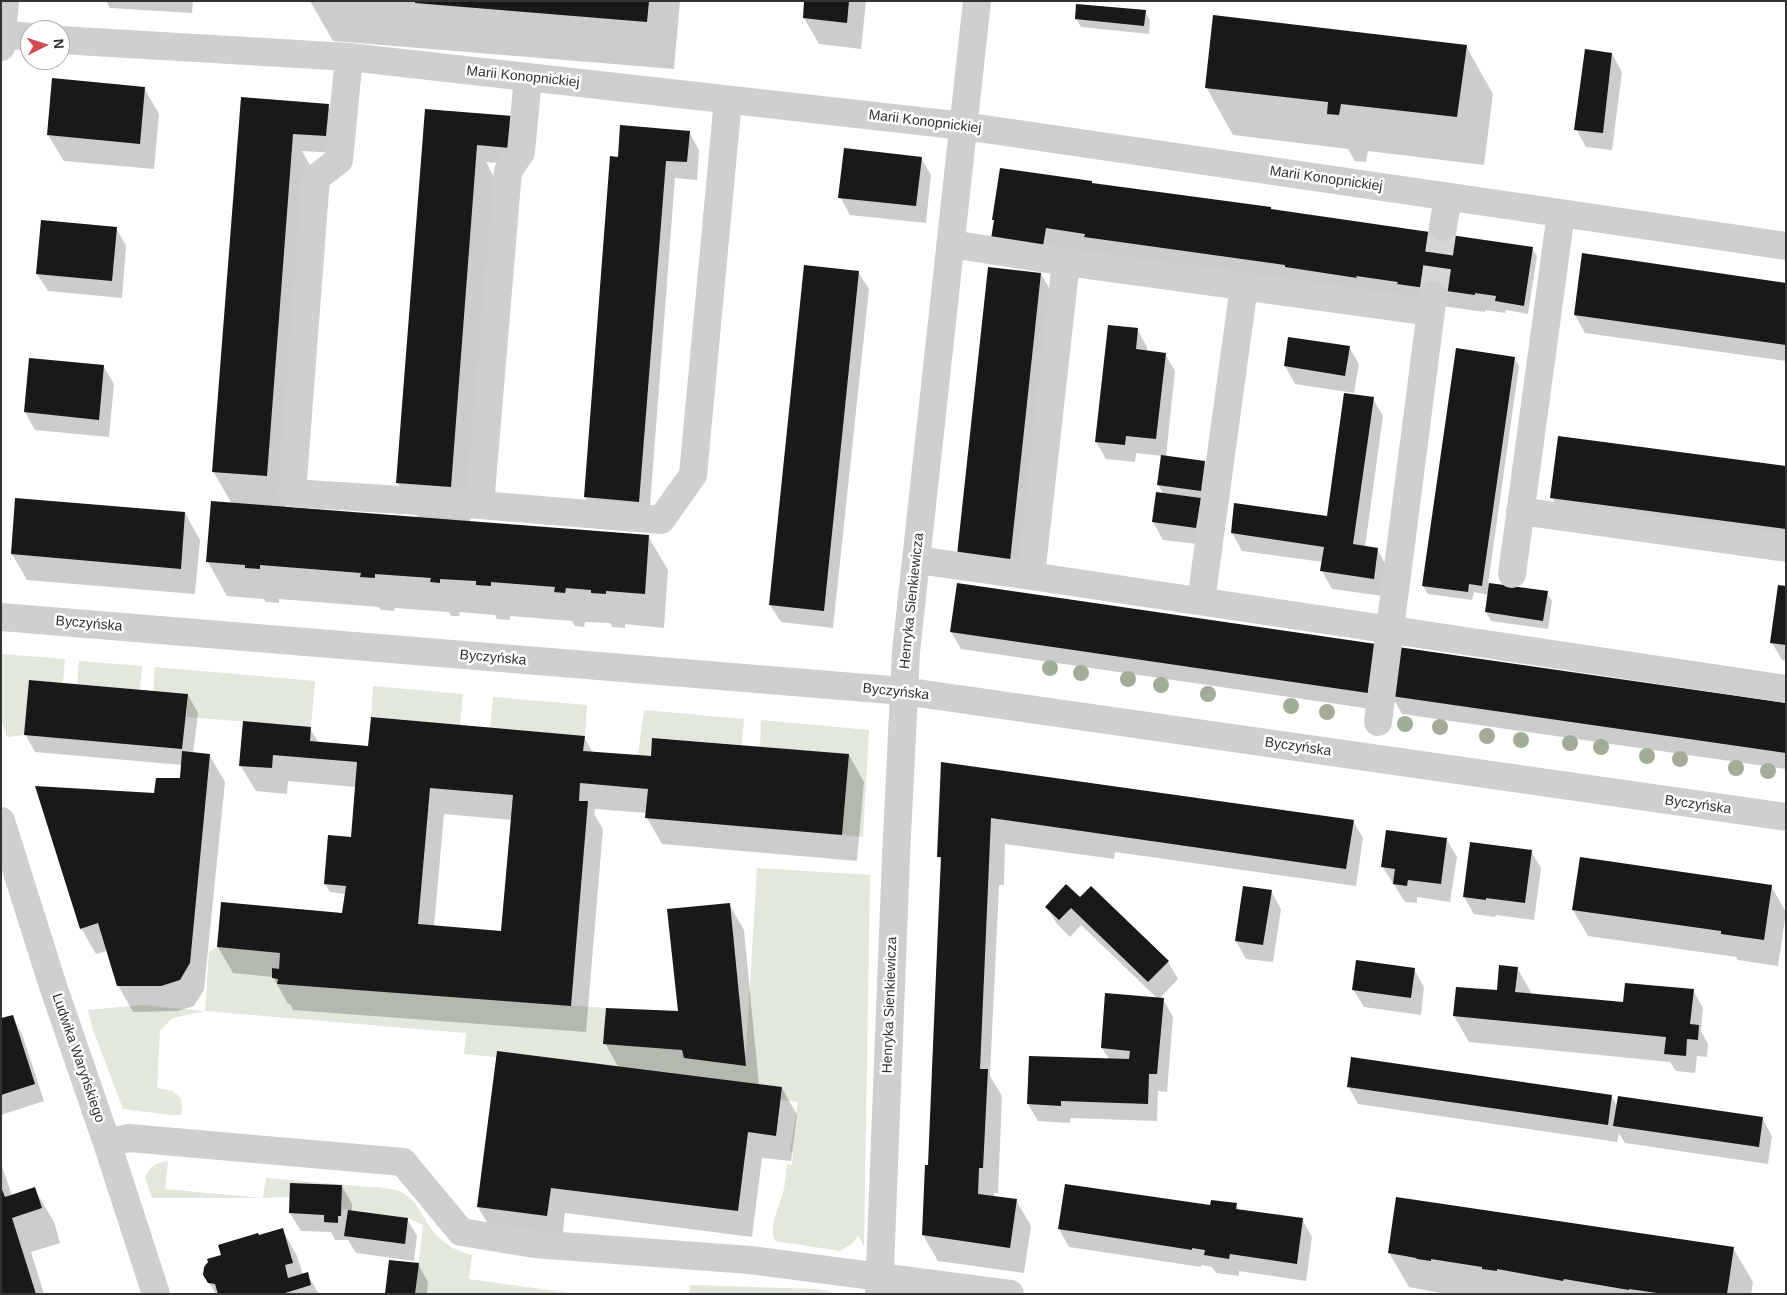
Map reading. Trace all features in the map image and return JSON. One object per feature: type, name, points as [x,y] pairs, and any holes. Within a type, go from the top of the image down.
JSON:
[{"type":"street","points":[[6,1],[2,38],[20,37]]},
{"type":"street","name":"Henryka Sienkiewicza","points":[[879,1285],[903,691],[977,1]]},
{"type":"street","name":"Marii Konopnickiej","points":[[70,41],[348,57],[964,126],[1786,246]]},
{"type":"street","points":[[348,57],[339,160],[316,178],[292,493],[480,505],[661,520],[693,474],[728,100]]},
{"type":"street","points":[[480,505],[508,171],[521,152],[528,77]]},
{"type":"street","points":[[1443,227],[1448,197]]},
{"type":"street","points":[[1512,574],[1561,213]]},
{"type":"street","points":[[951,244],[1066,262],[1244,286],[1432,304],[1378,722]]},
{"type":"street","points":[[1031,576],[1066,262]]},
{"type":"street","points":[[1201,601],[1244,286]]},
{"type":"street","points":[[1520,511],[1786,548]]},
{"type":"street","points":[[917,560],[1786,688]]},
{"type":"street","name":"Byczyńska","points":[[1,617],[903,691],[1786,817]]},
{"type":"street","name":"Ludwika Waryńskiego","points":[[1,821],[53,986],[107,1142],[156,1294]]},
{"type":"street","points":[[107,1142],[130,1138],[403,1162],[462,1232],[534,1244],[750,1260],[879,1285],[1010,1294]]},
{"type":"shaded area","points":[[1,654],[65,659],[63,683],[29,680],[24,735],[7,737],[1,718]]},
{"type":"shaded area","points":[[79,661],[142,666],[140,690],[77,684]]},
{"type":"shaded area","points":[[155,667],[315,681],[311,727],[187,717],[188,694],[153,691]]},
{"type":"shaded area","points":[[373,686],[463,694],[460,725],[371,717]]},
{"type":"shaded area","points":[[493,697],[587,705],[585,736],[490,728]]},
{"type":"shaded area","points":[[644,710],[744,719],[742,745],[653,738],[651,756],[638,755]]},
{"type":"shaded area","points":[[761,720],[869,730],[863,837],[842,835],[849,754],[760,747]]},
{"type":"shaded area","points":[[757,868],[870,875],[864,1247],[858,1235],[853,1243],[840,1251],[775,1241],[773,1235],[774,1221],[784,1188],[787,1164],[792,1165],[793,1153],[790,1151],[798,1102],[781,1100],[782,1087],[497,1051],[496,1057],[464,1054],[466,1033],[205,1011],[209,952],[217,947],[280,953],[279,969],[272,968],[272,978],[278,979],[277,984],[606,1008],[682,1050],[684,1058],[745,1066]]},
{"type":"shaded area","points":[[142,1005],[205,1011],[173,1018],[160,1030],[157,1088],[172,1091],[181,1098],[182,1109],[180,1115],[123,1109],[92,1027],[88,1010]]},
{"type":"shaded area","points":[[168,1161],[165,1189],[263,1198],[152,1198],[145,1178],[154,1165]]},
{"type":"shaded area","points":[[266,1178],[383,1188],[396,1190],[412,1200],[439,1238],[457,1250],[472,1255],[469,1279],[577,1294],[415,1294],[423,1225],[408,1218],[342,1209],[342,1185],[290,1183],[290,1197],[263,1198]]},
{"type":"shaded area","points":[[690,1285],[818,1289],[840,1294],[689,1294]]},
{"type":"building","points":[[415,1],[649,1],[647,22],[415,3]]},
{"type":"building","points":[[804,1],[849,1],[847,23],[803,18]]},
{"type":"building","points":[[1076,4],[1146,10],[1144,26],[1075,19]]},
{"type":"building","points":[[1213,15],[1467,45],[1457,117],[1341,104],[1339,115],[1327,114],[1328,102],[1205,88]]},
{"type":"building","points":[[1585,49],[1612,53],[1603,133],[1574,130]]},
{"type":"building","points":[[52,78],[145,87],[140,144],[47,135]]},
{"type":"building","points":[[241,97],[329,104],[326,136],[293,134],[267,476],[212,472]]},
{"type":"building","points":[[425,109],[513,116],[510,148],[477,145],[451,487],[396,483]]},
{"type":"building","points":[[620,125],[690,131],[687,162],[666,161],[639,502],[584,497],[610,156],[618,157]]},
{"type":"building","points":[[844,148],[922,157],[916,206],[838,198]]},
{"type":"building","points":[[1000,168],[1533,247],[1524,306],[1495,301],[1496,296],[1475,293],[1475,295],[1397,284],[1398,282],[1356,276],[1357,278],[1285,267],[1285,265],[1084,237],[1085,234],[1046,228],[1043,246],[991,239]]},
{"type":"building","points":[[41,220],[117,227],[112,281],[36,274]]},
{"type":"building","points":[[1582,253],[1786,283],[1786,345],[1574,315]]},
{"type":"building","points":[[804,265],[859,271],[824,611],[769,605]]},
{"type":"building","points":[[988,267],[1041,273],[1010,561],[957,555]]},
{"type":"building","points":[[1108,325],[1138,328],[1136,349],[1166,353],[1156,439],[1126,436],[1125,445],[1095,442]]},
{"type":"building","points":[[1288,337],[1350,346],[1345,376],[1284,366]]},
{"type":"building","points":[[1456,348],[1515,357],[1482,586],[1469,584],[1468,592],[1422,586]]},
{"type":"building","points":[[29,358],[104,365],[99,420],[24,412]]},
{"type":"building","points":[[1344,393],[1374,397],[1353,544],[1378,548],[1374,579],[1320,571],[1324,547],[1231,533],[1234,503],[1327,516]]},
{"type":"building","points":[[1558,436],[1786,466],[1786,529],[1550,498]]},
{"type":"building","points":[[1161,455],[1205,461],[1201,491],[1157,485]]},
{"type":"building","points":[[1156,492],[1201,498],[1196,528],[1152,522]]},
{"type":"building","points":[[15,498],[185,512],[181,569],[11,554]]},
{"type":"building","points":[[211,501],[649,535],[645,594],[606,591],[606,594],[591,593],[591,590],[566,588],[565,593],[554,592],[555,587],[491,582],[491,586],[476,585],[476,581],[440,579],[440,583],[430,582],[431,578],[375,574],[375,578],[360,577],[361,573],[260,565],[260,569],[245,568],[245,565],[206,562]]},
{"type":"building","points":[[957,583],[1376,644],[1368,693],[950,632]]},
{"type":"building","points":[[1489,583],[1548,591],[1543,621],[1485,612]]},
{"type":"building","points":[[1778,585],[1786,586],[1786,645],[1770,643]]},
{"type":"building","points":[[1398,647],[1786,703],[1786,753],[1391,696]]},
{"type":"building","points":[[29,680],[188,694],[182,749],[24,735]]},
{"type":"building","points":[[371,717],[585,736],[583,751],[651,756],[652,738],[849,754],[842,835],[645,818],[648,789],[580,783],[579,801],[588,801],[571,1006],[277,984],[278,979],[272,978],[272,968],[279,969],[280,953],[217,947],[221,902],[342,913],[346,886],[324,884],[328,835],[351,837],[357,762],[273,755],[272,768],[239,766],[243,721],[311,727],[310,741],[368,746]],"holes":[[[430,788],[513,795],[501,931],[418,924]]]},
{"type":"building","points":[[182,751],[210,754],[190,963],[180,980],[161,986],[117,986],[98,923],[80,929],[35,786],[154,793],[156,778],[180,778]]},
{"type":"building","points":[[941,762],[1354,820],[1346,869],[991,818],[980,1069],[988,1069],[983,1168],[979,1168],[978,1194],[1017,1199],[1010,1248],[922,1235],[925,1165],[928,1165],[941,857],[937,857]]},
{"type":"building","points":[[1386,830],[1447,838],[1441,884],[1408,880],[1407,886],[1393,884],[1395,869],[1381,867]]},
{"type":"building","points":[[1470,842],[1532,850],[1525,903],[1463,897]]},
{"type":"building","points":[[1580,857],[1772,885],[1764,940],[1721,934],[1721,931],[1572,910]]},
{"type":"building","points":[[1066,884],[1080,897],[1091,886],[1169,961],[1148,982],[1071,908],[1059,920],[1045,907]]},
{"type":"building","points":[[1243,886],[1272,890],[1263,945],[1235,941]]},
{"type":"building","points":[[730,903],[746,1066],[684,1058],[682,1050],[603,1044],[606,1008],[678,1011],[667,909]]},
{"type":"building","points":[[1356,960],[1415,968],[1411,998],[1352,990]]},
{"type":"building","points":[[1499,965],[1518,967],[1515,992],[1623,1002],[1625,983],[1694,989],[1690,1024],[1699,1025],[1698,1040],[1687,1039],[1686,1056],[1664,1054],[1666,1037],[1453,1016],[1456,987],[1497,990]]},
{"type":"building","points":[[1105,993],[1164,998],[1157,1074],[1149,1074],[1148,1104],[1061,1101],[1061,1106],[1027,1104],[1029,1056],[1129,1059],[1130,1051],[1101,1048]]},
{"type":"building","points":[[13,1015],[35,1084],[1,1095],[1,1018]]},
{"type":"building","points":[[497,1051],[782,1087],[776,1136],[748,1132],[738,1211],[551,1188],[547,1216],[477,1207]]},
{"type":"building","points":[[1351,1057],[1612,1095],[1608,1125],[1347,1087]]},
{"type":"building","points":[[1618,1096],[1763,1117],[1759,1147],[1613,1126]]},
{"type":"building","points":[[290,1183],[342,1185],[341,1216],[338,1216],[338,1223],[324,1222],[324,1215],[289,1213]]},
{"type":"building","points":[[1065,1184],[1210,1205],[1211,1200],[1237,1203],[1236,1209],[1303,1218],[1297,1264],[1230,1254],[1229,1259],[1204,1255],[1205,1250],[1192,1248],[1192,1250],[1058,1229]]},
{"type":"building","points":[[1,1187],[5,1197],[35,1187],[42,1208],[12,1218],[36,1294],[1,1294]]},
{"type":"building","points":[[1396,1197],[1734,1247],[1727,1294],[1664,1294],[1629,1290],[1497,1269],[1497,1271],[1482,1269],[1482,1267],[1431,1259],[1431,1261],[1417,1259],[1388,1253]]},
{"type":"building","points":[[348,1210],[408,1218],[405,1244],[344,1236]]},
{"type":"building","points":[[283,1228],[293,1263],[285,1265],[288,1278],[308,1272],[311,1285],[282,1294],[218,1294],[215,1284],[208,1283],[203,1275],[204,1267],[208,1262],[207,1259],[221,1255],[218,1245]]},
{"type":"building","points":[[389,1260],[419,1263],[415,1294],[385,1294]]},
{"type":"tunnel","points":[[1433,295],[1443,227]]}]
